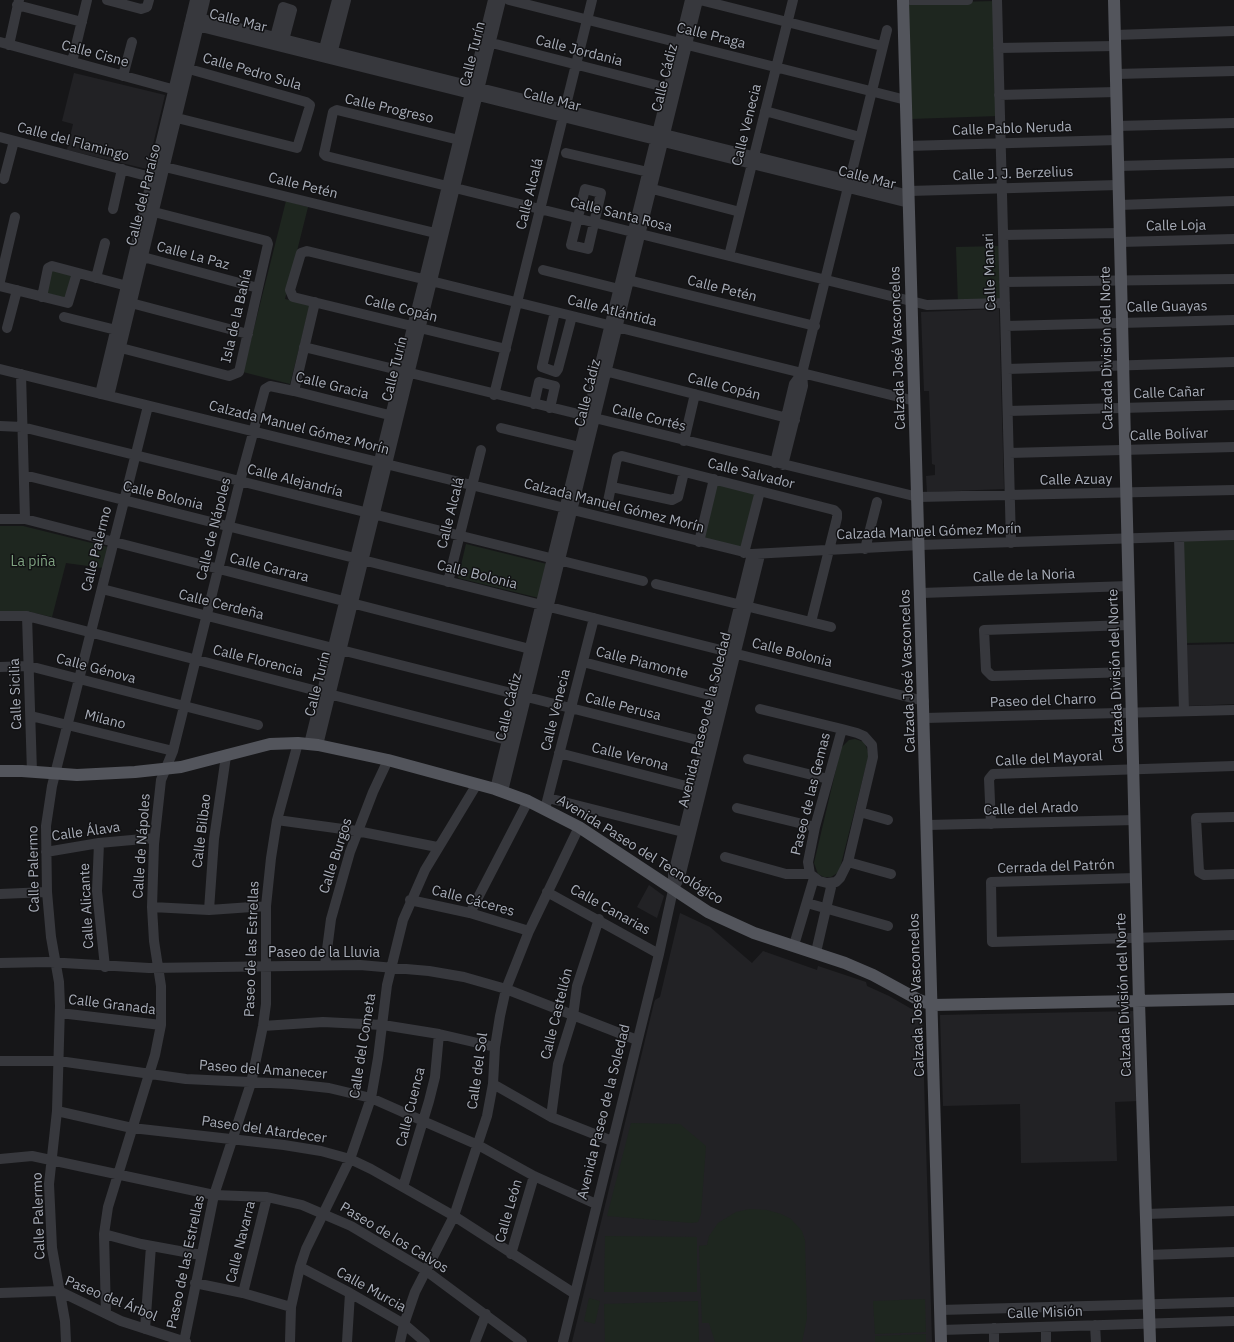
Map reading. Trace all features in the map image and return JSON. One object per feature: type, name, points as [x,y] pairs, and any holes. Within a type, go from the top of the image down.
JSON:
[{"type":"main road","name":"Calzada José Vasconcelos","points":[[903,0],[925,718],[941,1342]]},
{"type":"main road","name":"Calzada División del Norte","points":[[1114,0],[1139,1002],[1150,1342]]},
{"type":"main road","name":"Avenida Paseo del Tecnológico","points":[[0,771],[56,774],[105,774],[166,769],[199,763],[270,744],[308,744],[388,760],[499,790],[528,801],[547,804],[673,890],[730,923],[754,933],[794,944],[873,975],[919,1000],[933,1005],[1234,999]]},
{"type":"street","points":[[72,62],[87,0]]},
{"type":"street","points":[[107,0],[147,4]]},
{"type":"street","name":"Calle del Paraíso","points":[[104,395],[178,91],[190,20],[195,0]]},
{"type":"street","name":"Calle del Paraíso","points":[[104,395],[121,348],[120,331],[132,303],[130,287],[143,257],[154,212],[157,179],[165,167],[177,118],[178,91],[189,69],[205,0]]},
{"type":"street","points":[[328,54],[337,0]]},
{"type":"street","points":[[328,54],[346,0]]},
{"type":"street","name":"Calle Turín","points":[[308,744],[326,693],[450,187],[475,91],[486,42],[492,0]]},
{"type":"street","name":"Calle Turín","points":[[486,42],[501,0]]},
{"type":"street","name":"Calle Praga","points":[[509,0],[906,100]]},
{"type":"street","name":"Calle Alcalá","points":[[494,395],[592,0]]},
{"type":"street","name":"Calle Cádiz","points":[[499,790],[592,418],[683,44],[690,0]]},
{"type":"street","points":[[699,0],[882,46]]},
{"type":"street","name":"Calle Cádiz","points":[[648,187],[648,172],[660,137],[668,88],[699,0]]},
{"type":"street","name":"Calle Venecia","points":[[729,256],[793,0]]},
{"type":"street","points":[[910,0],[968,0]]},
{"type":"street","name":"Calle Manari","points":[[997,0],[1011,543]]},
{"type":"street","points":[[4,44],[18,3],[82,22]]},
{"type":"street","name":"Calle Mar","points":[[190,20],[279,38],[328,54]]},
{"type":"street","name":"Calle Mar","points":[[200,22],[850,184],[909,196]]},
{"type":"street","points":[[779,464],[790,418],[803,386],[802,373],[815,326],[850,184],[871,90],[887,30]]},
{"type":"street","points":[[998,48],[1234,31]]},
{"type":"street","points":[[123,76],[132,42]]},
{"type":"street","name":"Calle Jordania","points":[[486,42],[668,88]]},
{"type":"street","name":"Calle Cisne","points":[[4,44],[178,91]]},
{"type":"street","name":"Calle Pedro Sula","points":[[177,118],[297,148],[310,109],[308,103],[189,69]]},
{"type":"street","points":[[1116,74],[1234,71]]},
{"type":"street","name":"Calle Turín","points":[[427,280],[434,233],[450,187],[459,140],[475,91]]},
{"type":"street","points":[[999,96],[1116,92]]},
{"type":"street","name":"Calle Progreso","points":[[325,155],[333,112],[336,110],[459,140]]},
{"type":"street","points":[[765,111],[860,137]]},
{"type":"street","points":[[1117,126],[1234,123]]},
{"type":"street","name":"Calle del Flamingo","points":[[0,137],[157,179]]},
{"type":"street","name":"Calle Pablo Neruda","points":[[907,146],[1118,140]]},
{"type":"street","points":[[4,179],[14,141]]},
{"type":"street","points":[[566,153],[648,172]]},
{"type":"street","name":"Calle Santa Rosa","points":[[325,155],[927,305],[1005,303]]},
{"type":"street","points":[[1118,166],[1234,163]]},
{"type":"street","name":"Calle Petén","points":[[165,167],[434,233]]},
{"type":"street","points":[[113,209],[122,170]]},
{"type":"street","name":"Calle J. J. Berzelius","points":[[909,196],[1002,188],[1118,185]]},
{"type":"street","points":[[648,187],[740,212]]},
{"type":"street","points":[[585,188],[601,192],[594,223],[588,249],[571,245],[585,188]]},
{"type":"street","points":[[1119,205],[1234,202]]},
{"type":"street","name":"Isla de la Bahía","points":[[121,348],[229,376],[235,375],[239,372],[268,244],[266,241],[154,212]]},
{"type":"street","points":[[0,281],[15,218]]},
{"type":"street","name":"Calle Loja","points":[[1003,235],[1234,239]]},
{"type":"street","points":[[96,278],[104,243]]},
{"type":"street","name":"Calle Atlántida","points":[[290,294],[299,260],[303,251],[517,302],[915,401]]},
{"type":"street","name":"Calle La Paz","points":[[143,257],[258,288]]},
{"type":"street","points":[[42,297],[50,267],[130,287]]},
{"type":"street","points":[[543,270],[619,289]]},
{"type":"street","points":[[0,286],[68,303],[77,273]]},
{"type":"street","name":"Calle Cádiz","points":[[614,326],[619,289],[626,279]]},
{"type":"street","name":"Calle Petén","points":[[626,279],[815,326]]},
{"type":"street","points":[[1004,282],[1120,282],[1234,279]]},
{"type":"street","points":[[7,328],[17,290]]},
{"type":"street","name":"Calle Copán","points":[[290,294],[293,297],[506,349]]},
{"type":"street","points":[[294,391],[315,302]]},
{"type":"street","points":[[132,303],[248,334]]},
{"type":"street","points":[[556,312],[542,367],[557,371],[572,316]]},
{"type":"street","points":[[64,317],[120,331]]},
{"type":"street","name":"Calle Guayas","points":[[1006,326],[1234,320]]},
{"type":"street","name":"Calle Cortés","points":[[304,348],[592,418],[684,442],[918,497]]},
{"type":"street","points":[[1007,369],[1234,362]]},
{"type":"street","name":"Calzada Manuel Gómez Morín","points":[[0,369],[752,554],[920,545],[1234,535]]},
{"type":"street","name":"Calle Copán","points":[[603,371],[790,418]]},
{"type":"street","name":"Calle Turín","points":[[382,463],[390,415],[404,373]]},
{"type":"street","points":[[21,374],[25,519]]},
{"type":"street","points":[[534,404],[539,382],[555,386],[550,408]]},
{"type":"street","name":"Calle Gracia","points":[[267,387],[294,391],[390,415]]},
{"type":"street","name":"Calle de Nápoles","points":[[106,1314],[104,1234],[108,1207],[149,1075],[161,1025],[161,986],[152,907],[154,838],[161,780],[172,751],[240,481],[267,387]]},
{"type":"street","points":[[684,442],[695,394]]},
{"type":"street","name":"Calle Cañar","points":[[1008,411],[1234,405]]},
{"type":"street","name":"Calle Palermo","points":[[66,1342],[65,1321],[52,1248],[49,1184],[57,1112],[60,1013],[59,982],[55,963],[47,892],[46,826],[52,786],[148,406]]},
{"type":"street","name":"Calle Cádiz","points":[[569,509],[580,447],[592,418]]},
{"type":"street","name":"Calle Alejandría","points":[[0,426],[22,427],[643,581]]},
{"type":"street","points":[[500,428],[580,447]]},
{"type":"street","name":"Calle Bolívar","points":[[1009,453],[1234,447]]},
{"type":"street","name":"Calle Alcalá","points":[[448,582],[480,450]]},
{"type":"street","name":"Calle Salvador","points":[[612,487],[618,458],[622,456],[834,510],[837,518],[828,551]]},
{"type":"street","points":[[607,506],[612,487],[672,500],[678,497],[684,472]]},
{"type":"street","name":"Calle Bolonia","points":[[24,475],[924,701]]},
{"type":"street","points":[[699,542],[714,479]]},
{"type":"street","name":"Calle Azuay","points":[[918,497],[1234,490]]},
{"type":"street","name":"Avenida Paseo de la Soledad","points":[[673,890],[680,876],[743,606],[752,554],[760,491]]},
{"type":"street","points":[[865,549],[877,502]]},
{"type":"street","name":"Calle Carrara","points":[[0,519],[25,519],[113,543],[530,649]]},
{"type":"street","points":[[1179,537],[1184,711]]},
{"type":"street","points":[[811,622],[828,551]]},
{"type":"street","points":[[656,584],[831,627]]},
{"type":"street","name":"Calle de la Noria","points":[[921,593],[1128,586]]},
{"type":"street","name":"Calle Cerdeña","points":[[102,589],[522,696]]},
{"type":"street","name":"Calle Cádiz","points":[[499,790],[508,740],[522,696],[530,649],[545,606]]},
{"type":"street","name":"Calle Florencia","points":[[0,616],[27,616],[508,740]]},
{"type":"street","name":"Calle Sicilia","points":[[27,616],[32,772]]},
{"type":"street","name":"Calle Venecia","points":[[547,804],[594,618]]},
{"type":"street","points":[[1130,624],[984,630],[986,670],[992,676],[1131,672]]},
{"type":"street","name":"Avenida Paseo de la Soledad","points":[[563,1342],[659,954],[673,890],[673,874],[694,788],[710,743],[717,697],[732,653]]},
{"type":"street","name":"Calle Piamonte","points":[[583,662],[717,697]]},
{"type":"street","name":"Calle Génova","points":[[0,667],[29,666],[258,725]]},
{"type":"street","name":"Calle Perusa","points":[[522,696],[710,743]]},
{"type":"street","points":[[760,709],[842,729]]},
{"type":"street","name":"Paseo del Charro","points":[[925,718],[1234,710]]},
{"type":"street","name":"Milano","points":[[31,716],[172,751]]},
{"type":"street","name":"Paseo de las Gemas","points":[[794,944],[807,903],[812,876],[808,862],[815,827],[842,729],[864,736],[869,741],[873,750],[848,862],[840,878],[832,883],[816,952]]},
{"type":"street","name":"Paseo de las Estrellas","points":[[185,1342],[195,1283],[214,1195],[251,1083],[263,1026],[266,1004],[266,906],[277,820],[308,744]]},
{"type":"street","name":"Calle Verona","points":[[560,753],[694,788]]},
{"type":"street","name":"Calle Bilbao","points":[[209,910],[214,839],[226,756]]},
{"type":"street","points":[[748,759],[828,779]]},
{"type":"street","name":"Calle Burgos","points":[[325,965],[331,919],[357,831],[388,760]]},
{"type":"street","name":"Calle del Mayoral","points":[[991,824],[989,779],[993,774],[1234,766]]},
{"type":"street","name":"Calle del Cometa","points":[[290,1342],[291,1307],[300,1267],[350,1159],[371,1098],[383,1025],[390,968],[395,945],[410,900],[437,847],[477,784]]},
{"type":"street","points":[[470,913],[528,801]]},
{"type":"street","points":[[547,804],[684,832]]},
{"type":"street","points":[[737,808],[815,827]]},
{"type":"street","points":[[860,812],[888,820]]},
{"type":"street","points":[[1234,817],[1196,818],[1199,872],[1204,875],[1234,874]]},
{"type":"street","points":[[277,820],[357,831],[437,847]]},
{"type":"street","name":"Calle del Arado","points":[[928,825],[1135,820]]},
{"type":"street","name":"Calle del Sol","points":[[400,1342],[404,1324],[425,1270],[454,1216],[487,1116],[493,1084],[495,1047],[506,989],[529,931],[579,827]]},
{"type":"street","name":"Calle Álava","points":[[46,852],[99,843],[154,838]]},
{"type":"street","name":"Calle Alicante","points":[[99,843],[97,891],[105,967]]},
{"type":"street","points":[[725,857],[786,874],[812,876],[832,883]]},
{"type":"street","points":[[848,862],[891,874]]},
{"type":"street","name":"Cerrada del Patrón","points":[[1136,878],[991,882],[992,942],[1138,938]]},
{"type":"street","points":[[0,894],[47,892]]},
{"type":"street","name":"Calle Canarias","points":[[547,892],[599,919],[659,954]]},
{"type":"street","name":"Calle Cáceres","points":[[410,900],[470,913],[529,931]]},
{"type":"street","points":[[807,903],[888,926]]},
{"type":"street","points":[[152,907],[209,910],[266,906]]},
{"type":"street","name":"Calle Castellón","points":[[551,1117],[558,1064],[573,1016],[578,986],[599,919]]},
{"type":"street","points":[[1138,938],[1234,935]]},
{"type":"street","name":"Paseo de la Lluvia","points":[[0,963],[55,963],[105,967],[158,968],[325,965],[429,971],[457,976],[506,989],[637,1040]]},
{"type":"street","name":"Calle Granada","points":[[60,1013],[161,1025]]},
{"type":"street","points":[[263,1026],[323,1022],[383,1025],[439,1034],[495,1047]]},
{"type":"street","name":"Calle Cuenca","points":[[403,1187],[435,1077],[439,1034]]},
{"type":"street","name":"Paseo del Amanecer","points":[[0,1061],[59,1062],[186,1079],[292,1084],[329,1088],[371,1098],[478,1145],[534,1176],[596,1204]]},
{"type":"street","points":[[493,1084],[551,1117],[612,1141]]},
{"type":"street","name":"Paseo del Atardecer","points":[[57,1112],[132,1128],[232,1138],[321,1151],[350,1159],[454,1216],[575,1294]]},
{"type":"street","name":"Paseo de los Calvos","points":[[0,1159],[32,1156],[52,1159],[214,1195],[267,1196],[302,1205],[351,1226],[425,1270],[522,1342]]},
{"type":"street","name":"Calle León","points":[[511,1254],[534,1176]]},
{"type":"street","name":"Calle Navarra","points":[[243,1293],[267,1196]]},
{"type":"street","points":[[1146,1214],[1234,1212]]},
{"type":"street","points":[[104,1234],[151,1246],[201,1255]]},
{"type":"street","points":[[145,1329],[151,1246]]},
{"type":"street","points":[[1147,1255],[1234,1252]]},
{"type":"street","name":"Calle Murcia","points":[[300,1267],[350,1293],[404,1324],[425,1342]]},
{"type":"street","points":[[195,1283],[243,1293],[291,1307]]},
{"type":"street","name":"Paseo del Árbol","points":[[0,1293],[59,1291],[106,1314],[185,1342]]},
{"type":"street","points":[[347,1342],[350,1293]]},
{"type":"street","name":"Calle Misión","points":[[940,1310],[1149,1303],[1234,1302]]},
{"type":"street","points":[[475,1342],[486,1314]]},
{"type":"street","name":"Calle Misión","points":[[941,1330],[1234,1321]]},
{"type":"street","points":[[1095,1326],[1096,1342]]},
{"type":"street","points":[[1046,1327],[1046,1342]]},
{"type":"street","points":[[994,1328],[994,1342]]},
{"type":"shaded area","points":[[74,73],[165,95],[147,169],[67,150],[73,124],[62,121]]},
{"type":"shaded area","points":[[999,309],[1004,489],[927,492],[926,476],[935,475],[935,465],[932,464],[929,391],[924,391],[921,312]]},
{"type":"shaded area","points":[[1234,644],[1234,704],[1188,706],[1186,645]]},
{"type":"shaded area","points":[[649,885],[664,896],[657,918],[637,907]]},
{"type":"shaded area","points":[[680,913],[710,927],[752,963],[763,951],[817,970],[818,966],[866,982],[867,986],[889,996],[922,1015],[932,1342],[572,1342],[654,1003],[655,1000],[660,997]]},
{"type":"shaded area","points":[[1135,1011],[1138,1101],[1115,1102],[1117,1161],[1021,1163],[1020,1104],[943,1106],[940,1015]]},
{"type":"green space","points":[[905,1],[916,3],[996,1],[998,116],[909,119]]},
{"type":"green space","points":[[286,201],[308,207],[285,299],[310,305],[290,384],[243,372]]},
{"type":"green space","points":[[1001,246],[1002,302],[958,304],[956,247]]},
{"type":"green space","points":[[53,266],[74,271],[67,298],[46,293]]},
{"type":"green space","points":[[715,481],[758,492],[743,551],[700,540]]},
{"type":"green space","name":"La piña","points":[[0,526],[23,526],[108,547],[103,568],[66,563],[52,617],[26,611],[0,612]]},
{"type":"green space","points":[[1182,540],[1234,540],[1234,642],[1185,643]]},
{"type":"green space","points":[[466,544],[547,564],[539,598],[458,578]]},
{"type":"green space","points":[[855,739],[864,742],[869,754],[839,872],[831,877],[824,877],[818,874],[814,863],[841,748],[849,740]]},
{"type":"green space","points":[[631,1123],[680,1124],[706,1146],[701,1214],[698,1222],[692,1223],[607,1216]]},
{"type":"green space","points":[[750,1209],[767,1210],[781,1214],[791,1219],[802,1231],[805,1240],[807,1318],[802,1342],[715,1342],[709,1323],[702,1323],[699,1246],[707,1245],[709,1236],[718,1223],[736,1212]]},
{"type":"green space","points":[[605,1236],[697,1237],[697,1292],[604,1292]]},
{"type":"green space","points":[[589,1298],[600,1301],[595,1324],[584,1321]]},
{"type":"green space","points":[[925,1299],[926,1332],[875,1334],[873,1301]]},
{"type":"green space","points":[[698,1301],[699,1342],[605,1342],[604,1304]]},
{"type":"green space","points":[[926,1334],[926,1342],[875,1342],[875,1336]]}]
